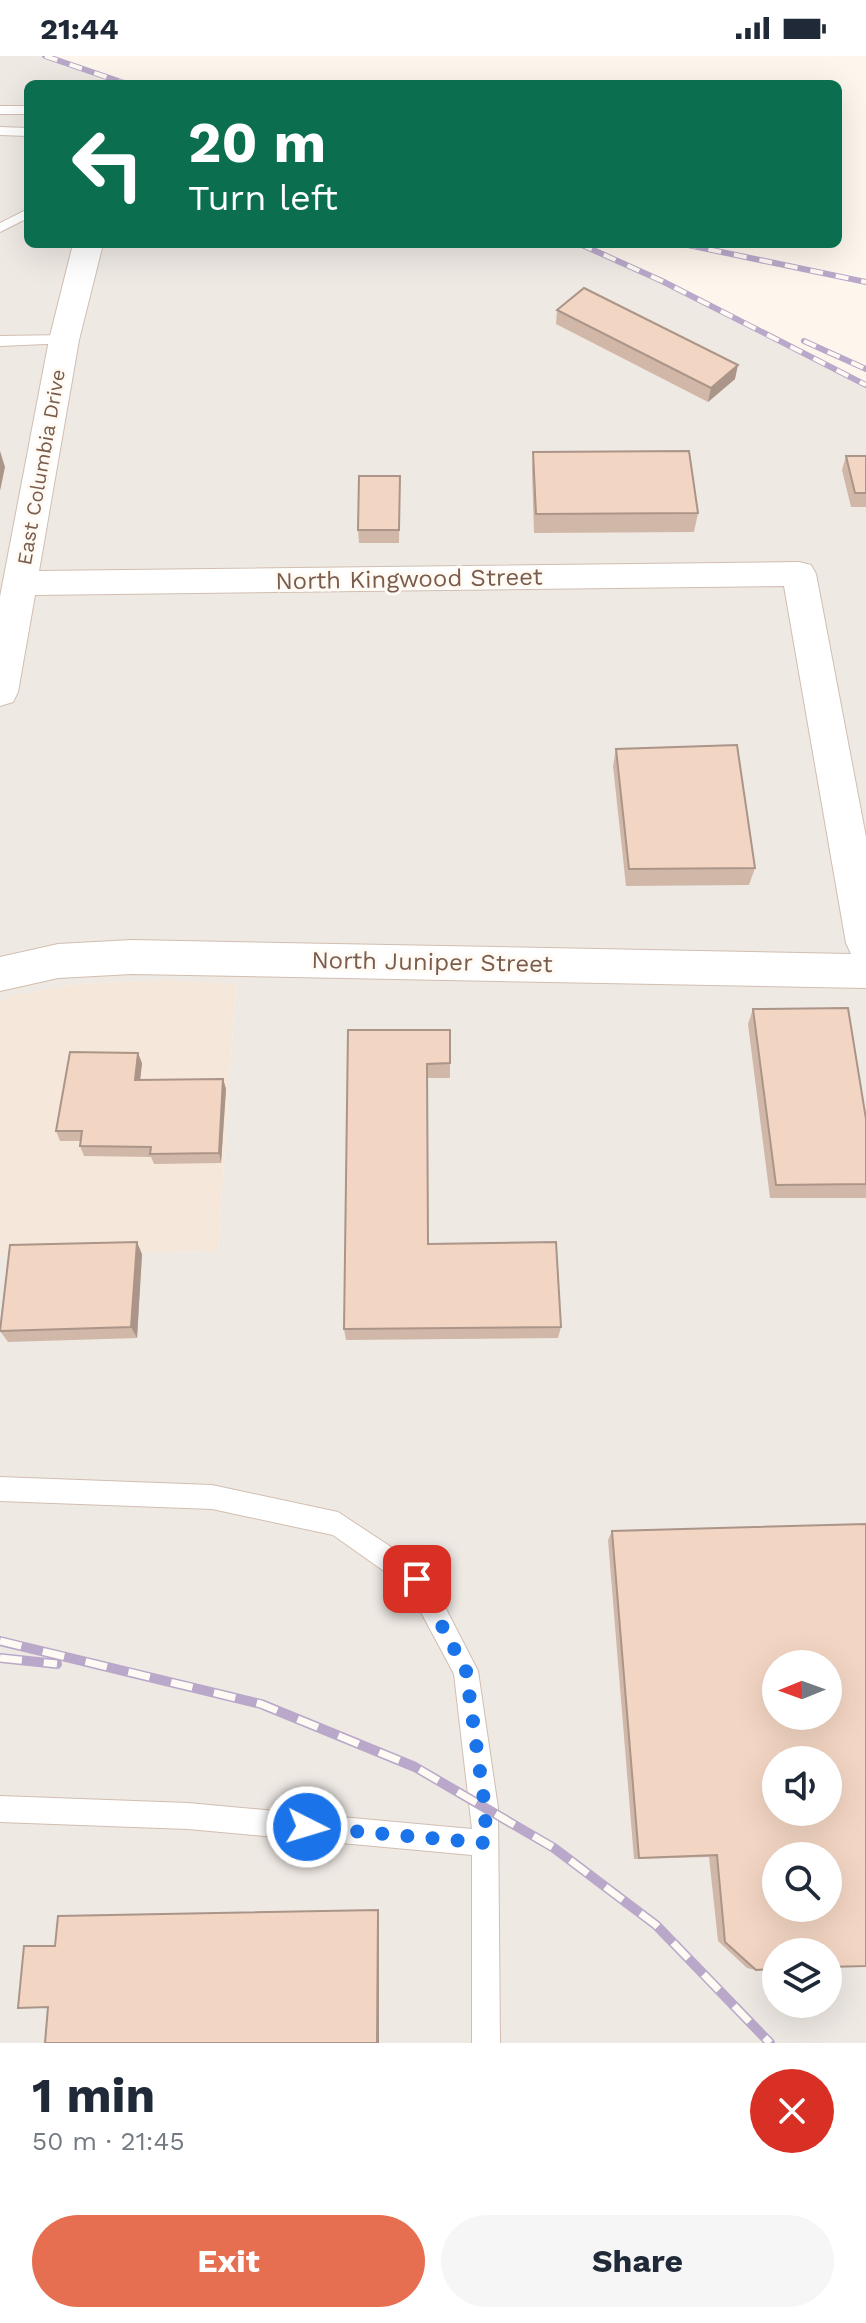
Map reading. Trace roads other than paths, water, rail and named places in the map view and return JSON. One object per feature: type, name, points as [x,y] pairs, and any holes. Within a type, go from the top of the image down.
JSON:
[{"type":"street","name":"East Columbia Drive","points":[[0,692],[64,340],[87,248]]},
{"type":"street","name":"North Kingwood Street","points":[[20,583],[799,574],[866,943]]},
{"type":"street","name":"North Juniper Street","points":[[0,974],[58,961],[132,957],[866,971]]},
{"type":"lane","points":[[0,110],[24,110]]},
{"type":"lane","points":[[0,131],[24,132]]},
{"type":"lane","points":[[0,228],[24,215]]},
{"type":"lane","points":[[0,341],[64,340]]},
{"type":"lane","points":[[0,1489],[212,1497],[338,1524],[417,1579],[466,1671],[485,1808],[486,2043]]},
{"type":"lane","points":[[0,1809],[188,1816],[486,1843]]},
{"type":"railway","points":[[45,56],[115,80]]},
{"type":"railway","points":[[589,248],[662,281],[866,385]]},
{"type":"railway","points":[[702,248],[866,282]]},
{"type":"railway","points":[[804,341],[866,369]]},
{"type":"railway","points":[[0,1641],[261,1704],[415,1767],[554,1848],[656,1925],[770,2043]]},
{"type":"railway","points":[[0,1658],[57,1664]]}]
